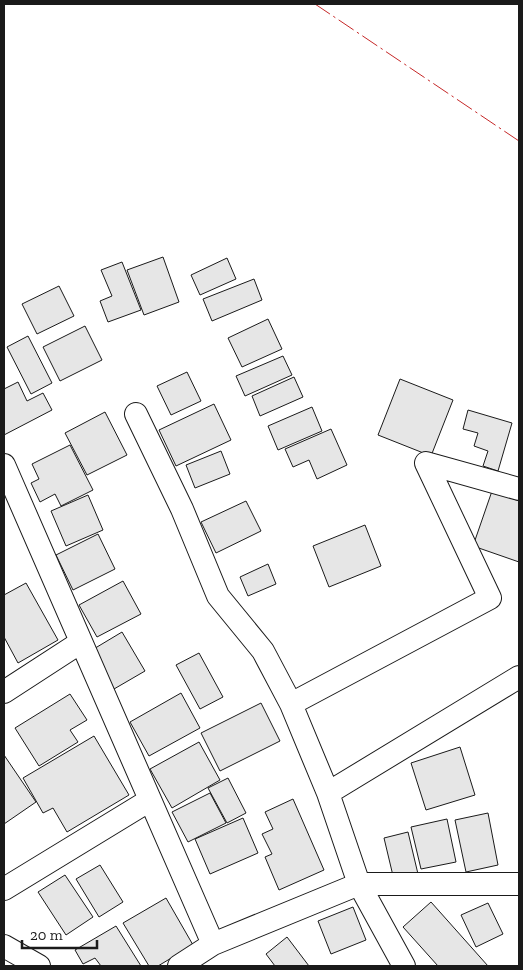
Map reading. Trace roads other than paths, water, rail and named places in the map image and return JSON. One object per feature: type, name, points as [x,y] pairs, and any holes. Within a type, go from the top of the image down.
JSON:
[{"type":"street","points":[[136,414],[182,509],[218,596],[263,651],[291,704],[328,793],[358,884],[404,966]]},
{"type":"street","points":[[291,704],[490,598],[426,463],[519,489]]},
{"type":"street","points":[[4,465],[213,944]]},
{"type":"street","points":[[4,692],[81,642]]},
{"type":"street","points":[[328,793],[519,676]]},
{"type":"street","points":[[4,889],[150,800]]},
{"type":"street","points":[[179,966],[213,944],[358,884],[519,884]]},
{"type":"street","points":[[4,946],[39,966]]}]
